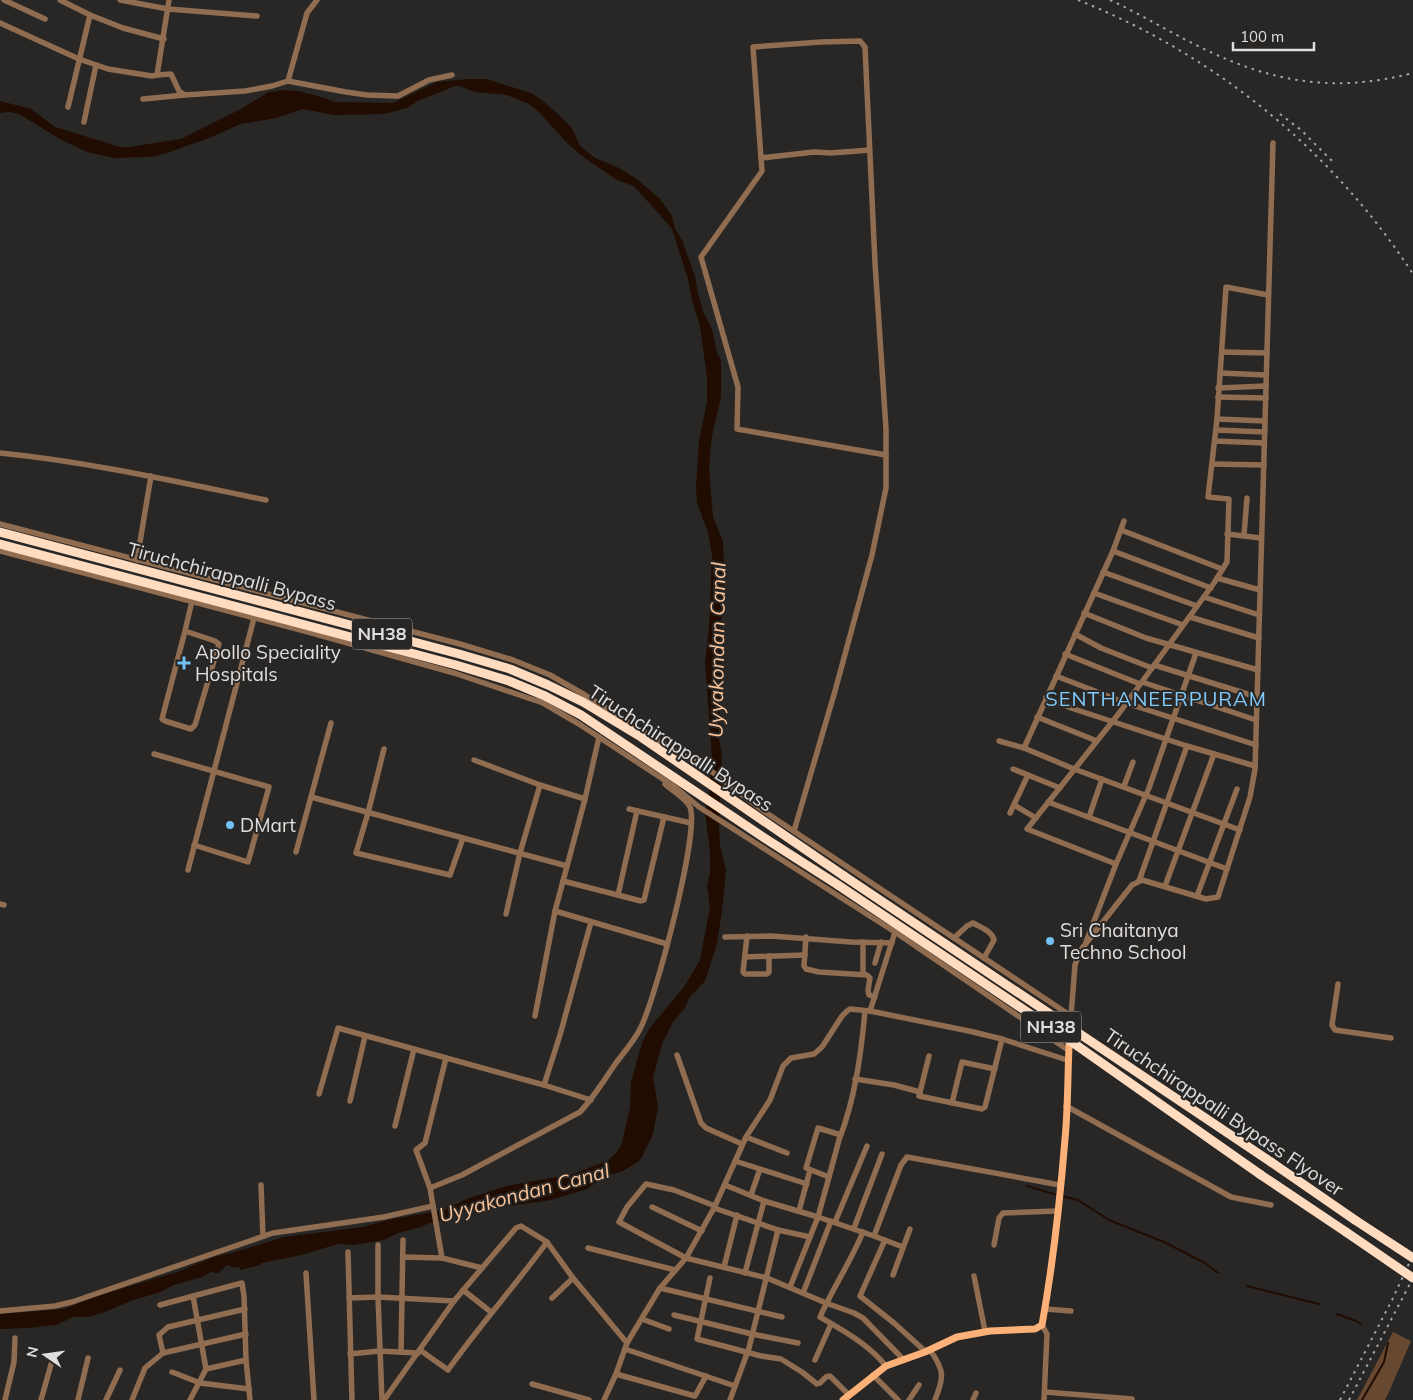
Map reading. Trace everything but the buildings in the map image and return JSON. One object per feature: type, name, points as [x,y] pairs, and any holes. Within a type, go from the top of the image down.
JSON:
[{"type":"highway","name":"Tiruchchirappalli Bypass","points":[[0,532],[510,669],[583,702],[641,737],[819,858]]},
{"type":"highway","name":"NH38","points":[[0,544],[30,552]]},
{"type":"highway","name":"Tiruchchirappalli Bypass","points":[[30,552],[456,665],[509,681],[545,696],[580,715],[810,867],[820,879]]},
{"type":"highway","points":[[20,556],[30,552]]},
{"type":"highway","name":"Tiruchchirappalli Bypass Flyover","points":[[819,858],[1413,1258]]},
{"type":"highway","name":"Tiruchchirappalli Bypass Flyover","points":[[820,879],[838,885],[1070,1040],[1261,1175],[1413,1278]]},
{"type":"main road","points":[[846,1398],[886,1366],[928,1351],[958,1337],[985,1331],[1035,1329],[1042,1325],[1065,1138],[1067,1060],[1071,1016]]},
{"type":"street","points":[[4,0],[45,19]]},
{"type":"street","points":[[60,0],[90,15],[123,28],[164,39]]},
{"type":"street","points":[[120,0],[168,9],[257,16]]},
{"type":"street","points":[[157,76],[169,0]]},
{"type":"street","points":[[288,81],[307,13],[317,0]]},
{"type":"street","points":[[68,107],[90,15]]},
{"type":"street","points":[[0,22],[79,59],[108,69],[152,76],[171,74],[179,91],[185,95]]},
{"type":"street","points":[[794,831],[835,692],[872,555],[886,488],[886,455],[886,429],[865,48],[860,41],[753,47],[762,170],[702,257],[738,387],[737,429],[886,455]]},
{"type":"street","points":[[84,122],[96,65]]},
{"type":"street","points":[[143,99],[245,91],[288,81],[346,92],[398,96],[429,80],[452,75]]},
{"type":"street","points":[[0,524],[453,642],[513,660],[550,675],[675,751],[707,768],[765,812],[1071,1016],[1075,964],[1080,951],[1132,884],[1142,880],[1206,899],[1218,897],[1250,797],[1256,745],[1273,143]]},
{"type":"street","points":[[761,158],[814,152],[831,153],[870,150]]},
{"type":"street","points":[[1116,864],[1027,829],[1112,722],[1211,588],[1227,562],[1229,499],[1208,497],[1217,419],[1226,287],[1268,295]]},
{"type":"street","points":[[1222,352],[1267,353]]},
{"type":"street","points":[[1220,373],[1266,375]]},
{"type":"street","points":[[1218,388],[1266,386]]},
{"type":"street","points":[[1218,397],[1266,398]]},
{"type":"street","points":[[1217,419],[1265,421]]},
{"type":"street","points":[[1216,430],[1265,432]]},
{"type":"street","points":[[1215,441],[1264,443]]},
{"type":"street","points":[[0,453],[31,456],[151,476],[266,500]]},
{"type":"street","points":[[1212,464],[1264,465]]},
{"type":"street","points":[[137,560],[151,476]]},
{"type":"street","points":[[1244,536],[1247,498]]},
{"type":"street","points":[[1024,748],[1094,593],[1124,521]]},
{"type":"street","points":[[1121,530],[1222,569]]},
{"type":"street","points":[[1227,534],[1261,538]]},
{"type":"street","points":[[0,551],[254,618],[506,689],[543,703],[659,776],[699,807],[820,879],[1068,1050]]},
{"type":"street","points":[[1112,552],[1211,588]]},
{"type":"street","points":[[1103,572],[1196,606]]},
{"type":"street","points":[[1217,578],[1260,590]]},
{"type":"street","points":[[1094,593],[1183,625]]},
{"type":"street","points":[[1204,597],[1259,615]]},
{"type":"street","points":[[185,631],[216,641],[219,644],[195,725],[191,729],[165,722],[162,715],[192,602]]},
{"type":"street","points":[[1084,613],[1146,638],[1258,670]]},
{"type":"street","points":[[1190,617],[1258,638]]},
{"type":"street","points":[[188,870],[254,618]]},
{"type":"street","points":[[1075,634],[1101,648],[1153,667],[1257,697]]},
{"type":"street","points":[[1086,944],[1087,937],[1116,864],[1146,795],[1196,652]]},
{"type":"street","points":[[1065,654],[1141,683],[1256,720]]},
{"type":"street","points":[[1056,676],[1126,703],[1256,745]]},
{"type":"street","points":[[1046,697],[1166,740],[1255,766]]},
{"type":"street","points":[[1037,717],[1097,741]]},
{"type":"street","points":[[296,852],[330,724]]},
{"type":"street","points":[[535,1016],[555,911],[585,799],[599,737]]},
{"type":"street","points":[[999,741],[1024,748],[1102,780],[1124,786],[1240,830]]},
{"type":"street","points":[[1139,881],[1187,746]]},
{"type":"street","points":[[384,749],[356,853],[450,875],[463,838]]},
{"type":"street","points":[[154,754],[269,787],[248,862],[194,845]]},
{"type":"street","points":[[1165,886],[1214,754]]},
{"type":"street","points":[[474,760],[540,785],[585,799]]},
{"type":"street","points":[[1124,786],[1133,762]]},
{"type":"street","points":[[1013,769],[1060,788]]},
{"type":"street","points":[[1010,813],[1028,775]]},
{"type":"street","points":[[430,1188],[462,1175],[580,1112],[592,1100],[640,1029],[653,997],[667,944],[689,847],[692,814],[689,805],[669,788],[659,776]]},
{"type":"street","points":[[1089,817],[1102,780]]},
{"type":"street","points":[[506,914],[520,853],[540,785]]},
{"type":"street","points":[[1198,896],[1237,789]]},
{"type":"street","points":[[311,797],[566,866]]},
{"type":"street","points":[[1048,802],[1227,869]]},
{"type":"street","points":[[1014,805],[1036,818]]},
{"type":"street","points":[[629,809],[691,823]]},
{"type":"street","points":[[618,895],[637,811]]},
{"type":"street","points":[[563,881],[641,901],[646,896],[664,817]]},
{"type":"street","points":[[555,911],[667,944]]},
{"type":"street","points":[[544,1085],[560,1035],[591,922]]},
{"type":"street","points":[[954,938],[972,923],[990,933],[994,940],[984,958]]},
{"type":"street","points":[[790,1287],[818,1217],[852,1100],[867,1011],[875,997],[895,932]]},
{"type":"street","points":[[747,936],[743,972],[745,974],[764,975],[769,972],[769,956]]},
{"type":"street","points":[[725,937],[806,938],[892,943]]},
{"type":"street","points":[[806,938],[804,966],[806,969],[819,972],[869,976],[869,996],[875,997]]},
{"type":"street","points":[[862,974],[863,942]]},
{"type":"street","points":[[875,964],[881,942]]},
{"type":"street","points":[[745,957],[805,955]]},
{"type":"street","points":[[1338,984],[1332,1024],[1335,1030],[1391,1038]]},
{"type":"street","points":[[604,1400],[626,1346],[660,1288],[686,1258],[715,1207],[742,1144],[770,1100],[783,1066],[791,1058],[814,1054],[822,1047],[847,1011],[850,1009],[867,1011],[1002,1039],[1067,1060]]},
{"type":"street","points":[[319,1094],[338,1028],[592,1100]]},
{"type":"street","points":[[350,1101],[366,1036]]},
{"type":"street","points":[[929,1056],[920,1096],[982,1108],[985,1106],[1002,1039]]},
{"type":"street","points":[[394,1126],[414,1049]]},
{"type":"street","points":[[677,1055],[701,1123],[706,1128],[742,1144]]},
{"type":"street","points":[[442,1258],[430,1188],[416,1150],[425,1143],[446,1058]]},
{"type":"street","points":[[952,1103],[962,1062],[995,1069]]},
{"type":"street","points":[[855,1079],[894,1084],[920,1092]]},
{"type":"street","points":[[1066,1106],[1231,1197],[1271,1205]]},
{"type":"street","points":[[830,1176],[806,1168],[818,1128],[841,1135]]},
{"type":"street","points":[[746,1137],[787,1153]]},
{"type":"street","points":[[803,1293],[867,1146]]},
{"type":"street","points":[[854,1228],[882,1154]]},
{"type":"street","points":[[874,1236],[901,1165],[907,1157],[1060,1185]]},
{"type":"street","points":[[735,1161],[807,1184]]},
{"type":"street","points":[[751,1195],[760,1169]]},
{"type":"street","points":[[799,1211],[810,1170]]},
{"type":"street","points":[[810,1237],[778,1230],[674,1190],[646,1184],[627,1207],[619,1222],[686,1258],[767,1278],[826,1304],[860,1316],[904,1360]]},
{"type":"street","points":[[261,1185],[264,1236]]},
{"type":"street","points":[[725,1185],[764,1201],[854,1228],[902,1247]]},
{"type":"street","points":[[745,1273],[764,1201]]},
{"type":"street","points":[[0,1311],[55,1306],[72,1302],[273,1233],[384,1218],[432,1206]]},
{"type":"street","points":[[652,1207],[702,1231]]},
{"type":"street","points":[[994,1245],[999,1218],[1003,1213],[1057,1211]]},
{"type":"street","points":[[724,1267],[737,1215]]},
{"type":"street","points":[[382,1400],[419,1352],[454,1301],[516,1228],[522,1226],[547,1242],[626,1346],[735,1386]]},
{"type":"street","points":[[893,1275],[910,1229]]},
{"type":"street","points":[[730,1400],[747,1352],[778,1230]]},
{"type":"street","points":[[863,1232],[820,1317],[861,1342],[886,1366]]},
{"type":"street","points":[[401,1352],[403,1240]]},
{"type":"street","points":[[885,1240],[860,1296],[894,1322],[938,1361],[943,1373],[943,1379],[935,1400]]},
{"type":"street","points":[[350,1354],[379,1351],[419,1352],[448,1370],[547,1242]]},
{"type":"street","points":[[378,1245],[379,1351],[382,1400]]},
{"type":"street","points":[[588,1248],[675,1270]]},
{"type":"street","points":[[348,1252],[352,1400]]},
{"type":"street","points":[[402,1257],[442,1258],[482,1268]]},
{"type":"street","points":[[306,1273],[314,1400]]},
{"type":"street","points":[[974,1276],[985,1331]]},
{"type":"street","points":[[552,1298],[573,1278]]},
{"type":"street","points":[[710,1278],[697,1339],[781,1359],[817,1384],[830,1376],[846,1398]]},
{"type":"street","points":[[160,1305],[242,1283],[250,1400]]},
{"type":"street","points":[[660,1288],[782,1317]]},
{"type":"street","points":[[463,1290],[491,1312]]},
{"type":"street","points":[[190,1400],[206,1369],[193,1296]]},
{"type":"street","points":[[349,1298],[403,1297],[454,1301]]},
{"type":"street","points":[[164,1353],[159,1335],[168,1327],[245,1309]]},
{"type":"street","points":[[1045,1309],[1070,1310]]},
{"type":"street","points":[[674,1315],[798,1343]]},
{"type":"street","points":[[642,1319],[669,1329]]},
{"type":"street","points":[[815,1360],[831,1324]]},
{"type":"street","points":[[1042,1325],[1047,1334],[1044,1400]]},
{"type":"street","points":[[132,1400],[146,1368],[164,1353],[246,1334]]},
{"type":"street","points":[[5,1400],[14,1362],[16,1338]]},
{"type":"street","points":[[78,1400],[88,1358]]},
{"type":"street","points":[[206,1369],[246,1360]]},
{"type":"street","points":[[40,1400],[52,1361]]},
{"type":"street","points":[[106,1400],[120,1370]]},
{"type":"street","points":[[172,1372],[200,1383],[249,1389]]},
{"type":"street","points":[[616,1374],[695,1396],[706,1376]]},
{"type":"street","points":[[873,1375],[898,1400]]},
{"type":"street","points":[[532,1384],[588,1400]]},
{"type":"street","points":[[909,1400],[919,1385]]},
{"type":"street","points":[[1045,1392],[1132,1399]]},
{"type":"street","points":[[972,1400],[976,1393]]},
{"type":"shaded area","points":[[1393,1332],[1411,1341],[1385,1400],[1357,1400]]},
{"type":"water","name":"Uyyakondan Canal","points":[[487,79],[533,94],[547,104],[572,128],[580,146],[595,158],[617,167],[637,179],[660,199],[672,216],[675,229],[682,240],[695,276],[704,313],[712,329],[717,353],[721,360],[721,397],[712,436],[709,468],[713,517],[723,542],[724,564],[720,645],[722,654],[719,738],[722,757],[719,827],[720,846],[726,870],[717,944],[705,981],[689,998],[685,1008],[673,1022],[662,1044],[653,1077],[658,1107],[653,1134],[638,1162],[621,1172],[605,1176],[587,1189],[551,1200],[459,1213],[446,1219],[398,1233],[384,1240],[353,1245],[338,1244],[240,1270],[240,1267],[234,1268],[227,1265],[218,1273],[211,1272],[202,1277],[174,1285],[158,1293],[88,1317],[73,1317],[57,1325],[0,1329],[0,1314],[64,1309],[94,1297],[180,1271],[214,1257],[284,1237],[363,1227],[388,1220],[444,1210],[469,1198],[507,1186],[573,1174],[607,1161],[617,1152],[622,1143],[630,1108],[631,1082],[642,1043],[649,1029],[684,987],[700,960],[710,907],[707,885],[710,873],[710,851],[705,813],[709,795],[712,758],[705,662],[709,629],[712,555],[708,532],[697,503],[696,486],[699,441],[707,402],[707,377],[700,326],[688,279],[672,229],[634,186],[617,180],[586,159],[569,145],[538,111],[527,103],[507,95],[474,92],[460,86],[455,86],[418,101],[407,108],[384,114],[334,115],[303,109],[276,118],[241,124],[209,138],[151,157],[114,158],[87,152],[60,139],[19,114],[0,113],[0,101],[31,109],[55,127],[120,147],[129,147],[181,139],[239,110],[269,92],[298,91],[335,102],[393,103],[437,82]]},
{"type":"waterway","points":[[1027,1186],[1057,1195]]},
{"type":"waterway","points":[[1062,1196],[1078,1200],[1109,1220],[1164,1242],[1205,1263],[1218,1273]]},
{"type":"waterway","points":[[1247,1286],[1319,1304]]},
{"type":"waterway","points":[[1337,1314],[1361,1324]]},
{"type":"waterway","points":[[1362,1400],[1384,1362],[1388,1343]]},
{"type":"railway","points":[[1078,0],[1128,22],[1177,49],[1223,78],[1266,111],[1308,147],[1346,187],[1381,229],[1413,274]]},
{"type":"railway","points":[[1110,0],[1228,60],[1280,77],[1331,83],[1385,79],[1413,73]]},
{"type":"railway","points":[[1280,114],[1301,130],[1332,161]]},
{"type":"railway","points":[[1340,1400],[1413,1255]]},
{"type":"railway","points":[[1349,1400],[1413,1278]]},
{"type":"place","name":"Apollo Speciality Hospitals","points":[[184,663]]},
{"type":"place","name":"DMart","points":[[230,825]]},
{"type":"place","name":"Sri Chaitanya Techno School","points":[[1050,941]]},
{"type":"district","name":"SENTHANEERPURAM","points":[[1156,699]]}]
